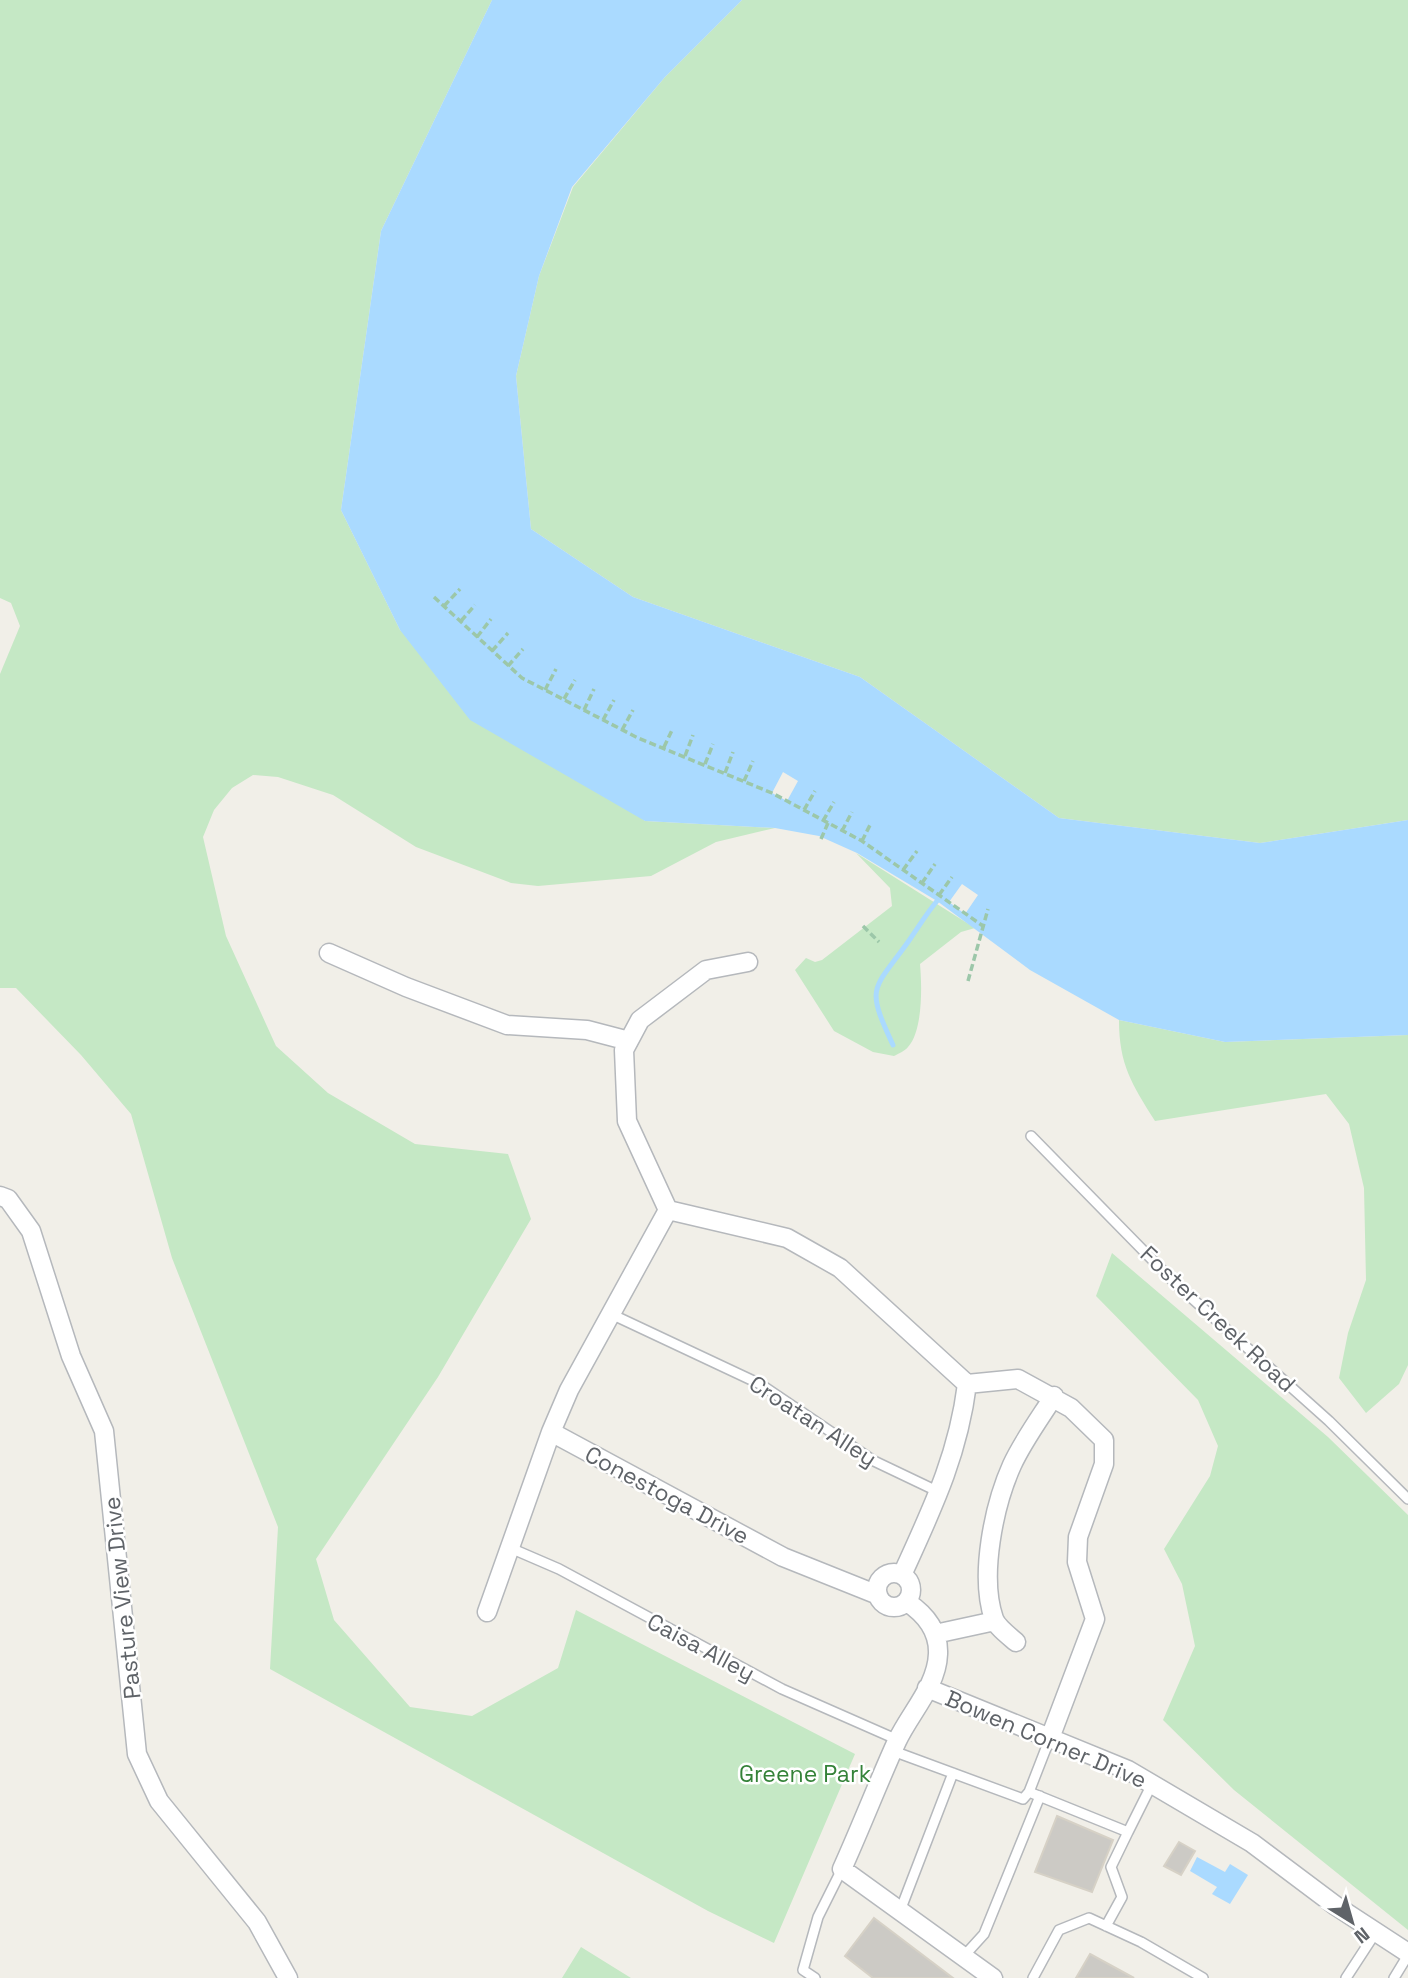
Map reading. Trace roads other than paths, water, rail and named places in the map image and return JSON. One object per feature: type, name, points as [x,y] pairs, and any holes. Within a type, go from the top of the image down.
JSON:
[{"type":"street","points":[[329,953],[406,987],[507,1025],[587,1030],[629,1041]]},
{"type":"street","points":[[668,1210],[627,1121],[624,1050],[640,1020],[706,970],[748,962]]},
{"type":"street","name":"Pasture View Drive","points":[[0,1196],[8,1199],[31,1231],[71,1356],[104,1431],[137,1754],[159,1801],[257,1922],[288,1978]]},
{"type":"street","points":[[487,1612],[508,1547],[569,1390],[668,1210]]},
{"type":"street","points":[[668,1210],[787,1238],[840,1268],[967,1384],[1018,1379],[1054,1395],[1104,1440],[1104,1464],[1078,1538],[1077,1562],[1095,1619],[1050,1738]]},
{"type":"street","points":[[902,1574],[939,1492],[962,1428],[967,1384]]},
{"type":"street","points":[[1016,1642],[995,1621],[988,1585],[989,1555],[1001,1494],[1013,1464],[1054,1395]]},
{"type":"street","name":"Conestoga Drive","points":[[551,1432],[783,1557],[878,1595]]},
{"type":"street","points":[[891,1573],[902,1574],[911,1588],[907,1602],[889,1607],[878,1595],[881,1578],[891,1573]]},
{"type":"street","points":[[907,1602],[929,1621],[935,1634],[938,1655],[927,1688],[896,1745],[842,1869],[993,1978]]},
{"type":"street","points":[[935,1634],[995,1621]]},
{"type":"street","name":"Bowen Corner Drive","points":[[927,1688],[1128,1770],[1252,1843],[1336,1906],[1408,1954]]},
{"type":"lane","name":"Foster Creek Road","points":[[1031,1136],[1176,1284],[1329,1421],[1408,1499]]},
{"type":"lane","name":"Croatan Alley","points":[[611,1314],[760,1384],[874,1461],[939,1492]]},
{"type":"lane","name":"Caisa Alley","points":[[508,1547],[559,1569],[782,1689],[953,1773],[1023,1798],[1029,1792]]},
{"type":"lane","points":[[1050,1738],[1029,1792],[1128,1832]]},
{"type":"lane","points":[[900,1910],[953,1773]]},
{"type":"lane","points":[[1106,1926],[1122,1896],[1111,1867],[1152,1784]]},
{"type":"lane","points":[[964,1956],[984,1934],[1040,1796]]},
{"type":"lane","points":[[815,1978],[802,1974],[818,1917],[842,1869]]},
{"type":"lane","points":[[1034,1978],[1059,1930],[1088,1918],[1202,1978]]},
{"type":"lane","points":[[1346,1978],[1376,1932]]},
{"type":"lane","points":[[1394,1978],[1408,1954]]},
{"type":"water","points":[[492,0],[742,0],[665,77],[572,187],[539,276],[516,376],[531,529],[633,597],[860,677],[1059,818],[1260,843],[1408,820],[1408,1035],[1225,1042],[1119,1020],[1030,970],[937,901],[857,853],[819,836],[775,828],[645,821],[470,720],[400,630],[341,510],[381,231]]},
{"type":"water","points":[[1197,1857],[1225,1872],[1230,1864],[1248,1875],[1230,1904],[1212,1894],[1217,1887],[1190,1871]]},
{"type":"waterway","points":[[893,1045],[879,1010],[877,989],[880,980],[937,901]]},
{"type":"park label","name":"Greene Park","points":[[805,1774]]}]
